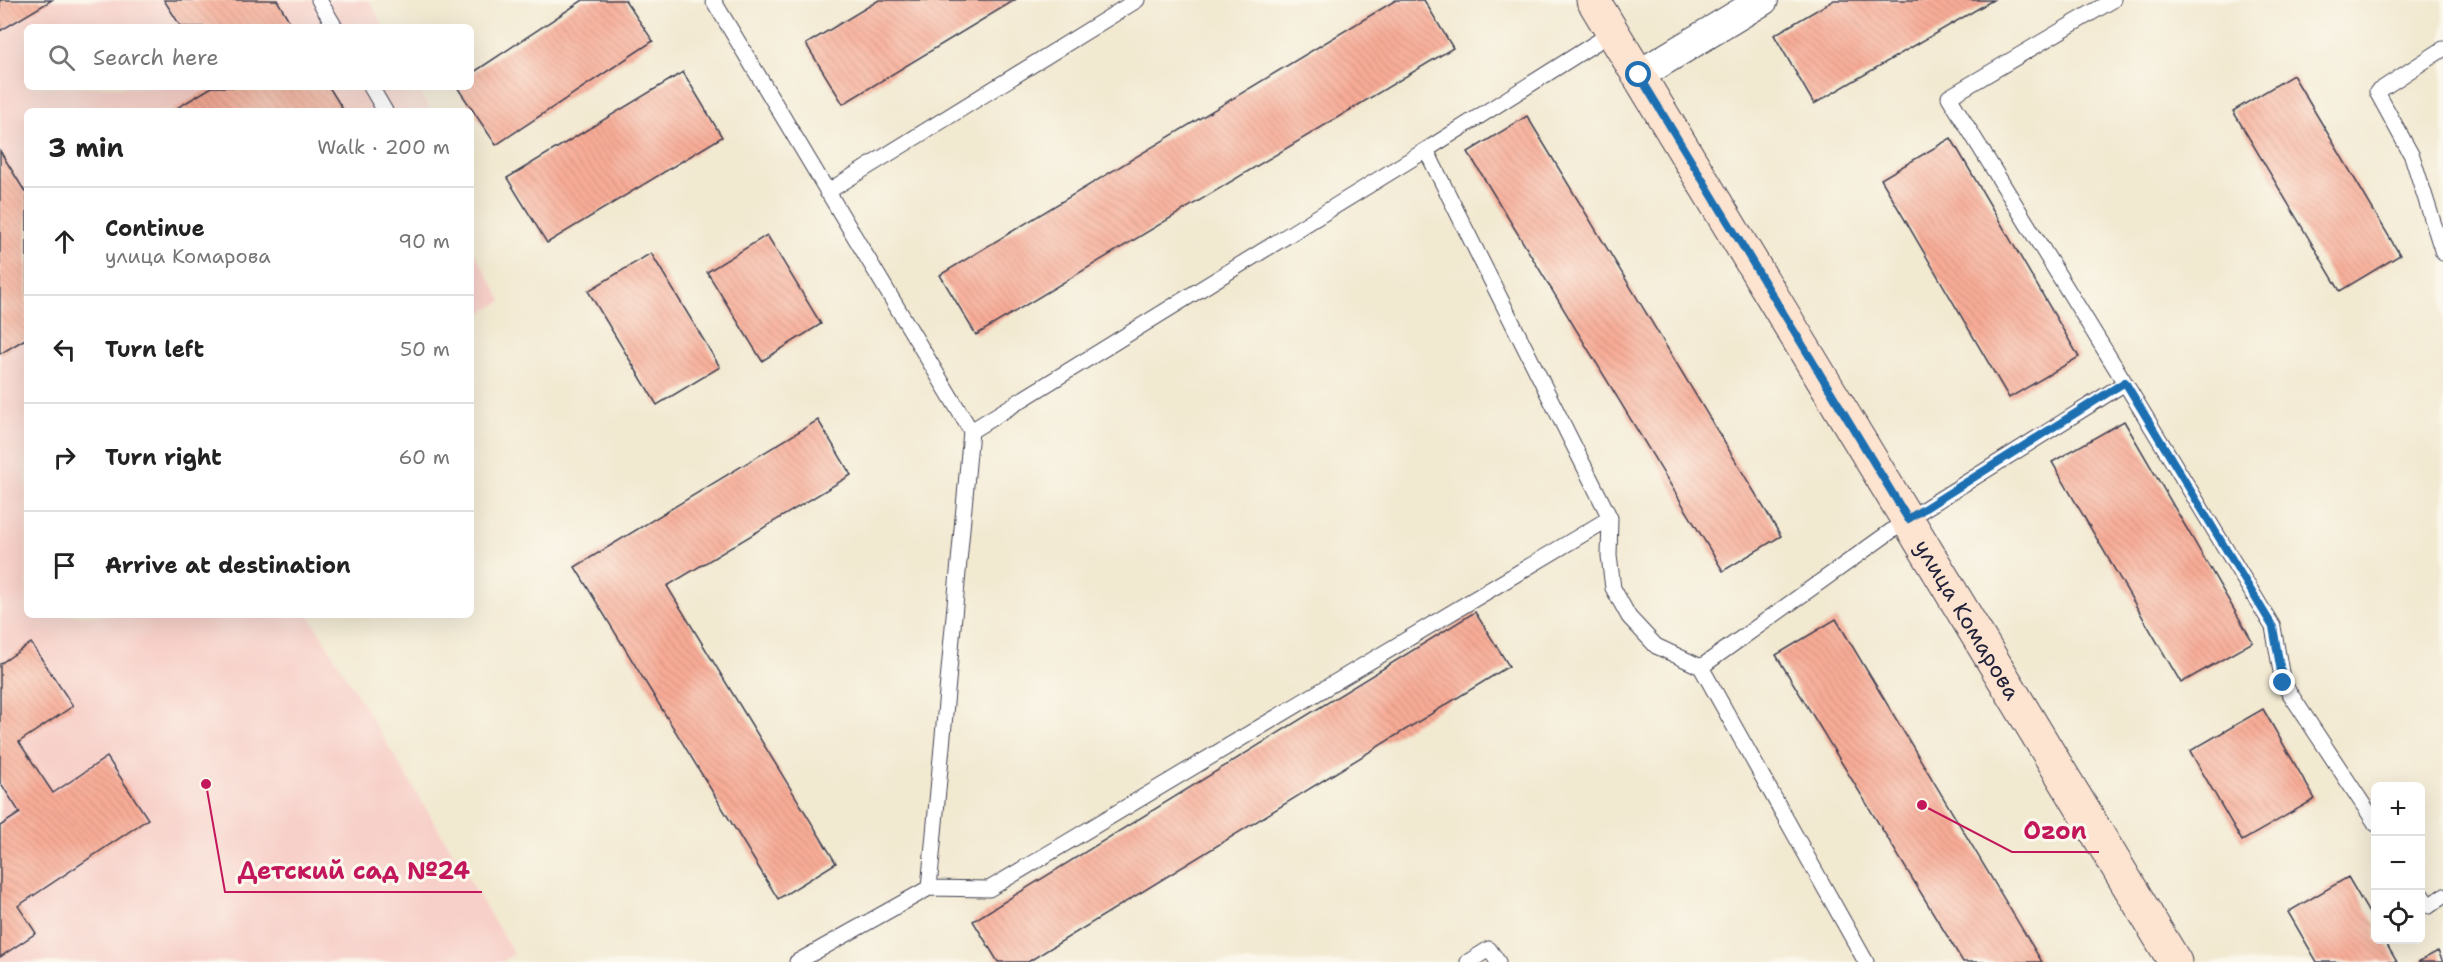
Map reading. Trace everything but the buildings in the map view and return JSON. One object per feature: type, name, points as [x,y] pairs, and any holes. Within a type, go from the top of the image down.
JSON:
[{"type":"street","name":"улица Комарова","points":[[1593,0],[2175,962]]},
{"type":"street","points":[[1639,75],[1762,0]]},
{"type":"lane","points":[[319,0],[333,24]]},
{"type":"lane","points":[[713,0],[971,431],[930,888]]},
{"type":"lane","points":[[827,192],[1137,0]]},
{"type":"lane","points":[[2113,0],[1949,97],[2273,627],[2283,683],[2371,816]]},
{"type":"lane","points":[[971,431],[1613,32]]},
{"type":"lane","points":[[2443,49],[2377,92],[2412,156],[2443,253]]},
{"type":"lane","points":[[373,90],[383,108]]},
{"type":"lane","points":[[1426,150],[1610,518],[1609,556],[1613,588],[1629,617],[1656,646],[1701,667],[1866,962]]},
{"type":"lane","points":[[1701,667],[1908,519],[2125,382]]},
{"type":"lane","points":[[797,962],[930,888],[989,890],[1610,518]]},
{"type":"lane","points":[[2425,900],[2428,906],[2443,896]]},
{"type":"lane","points":[[1468,962],[1489,949],[1498,962]]},
{"type":"shaded area","points":[[0,0],[369,0],[382,24],[24,24],[24,90],[419,90],[429,108],[24,108],[24,618],[311,618],[514,954],[502,962],[0,962]]},
{"type":"shaded area","points":[[474,251],[502,301],[474,317]]},
{"type":"place","name":"Детский сад №24","points":[[206,784]]},
{"type":"place","name":"Ozon","points":[[1922,805]]},
{"type":"route","points":[[1639,75],[1908,519],[2125,382],[2273,627],[2283,683]]}]
